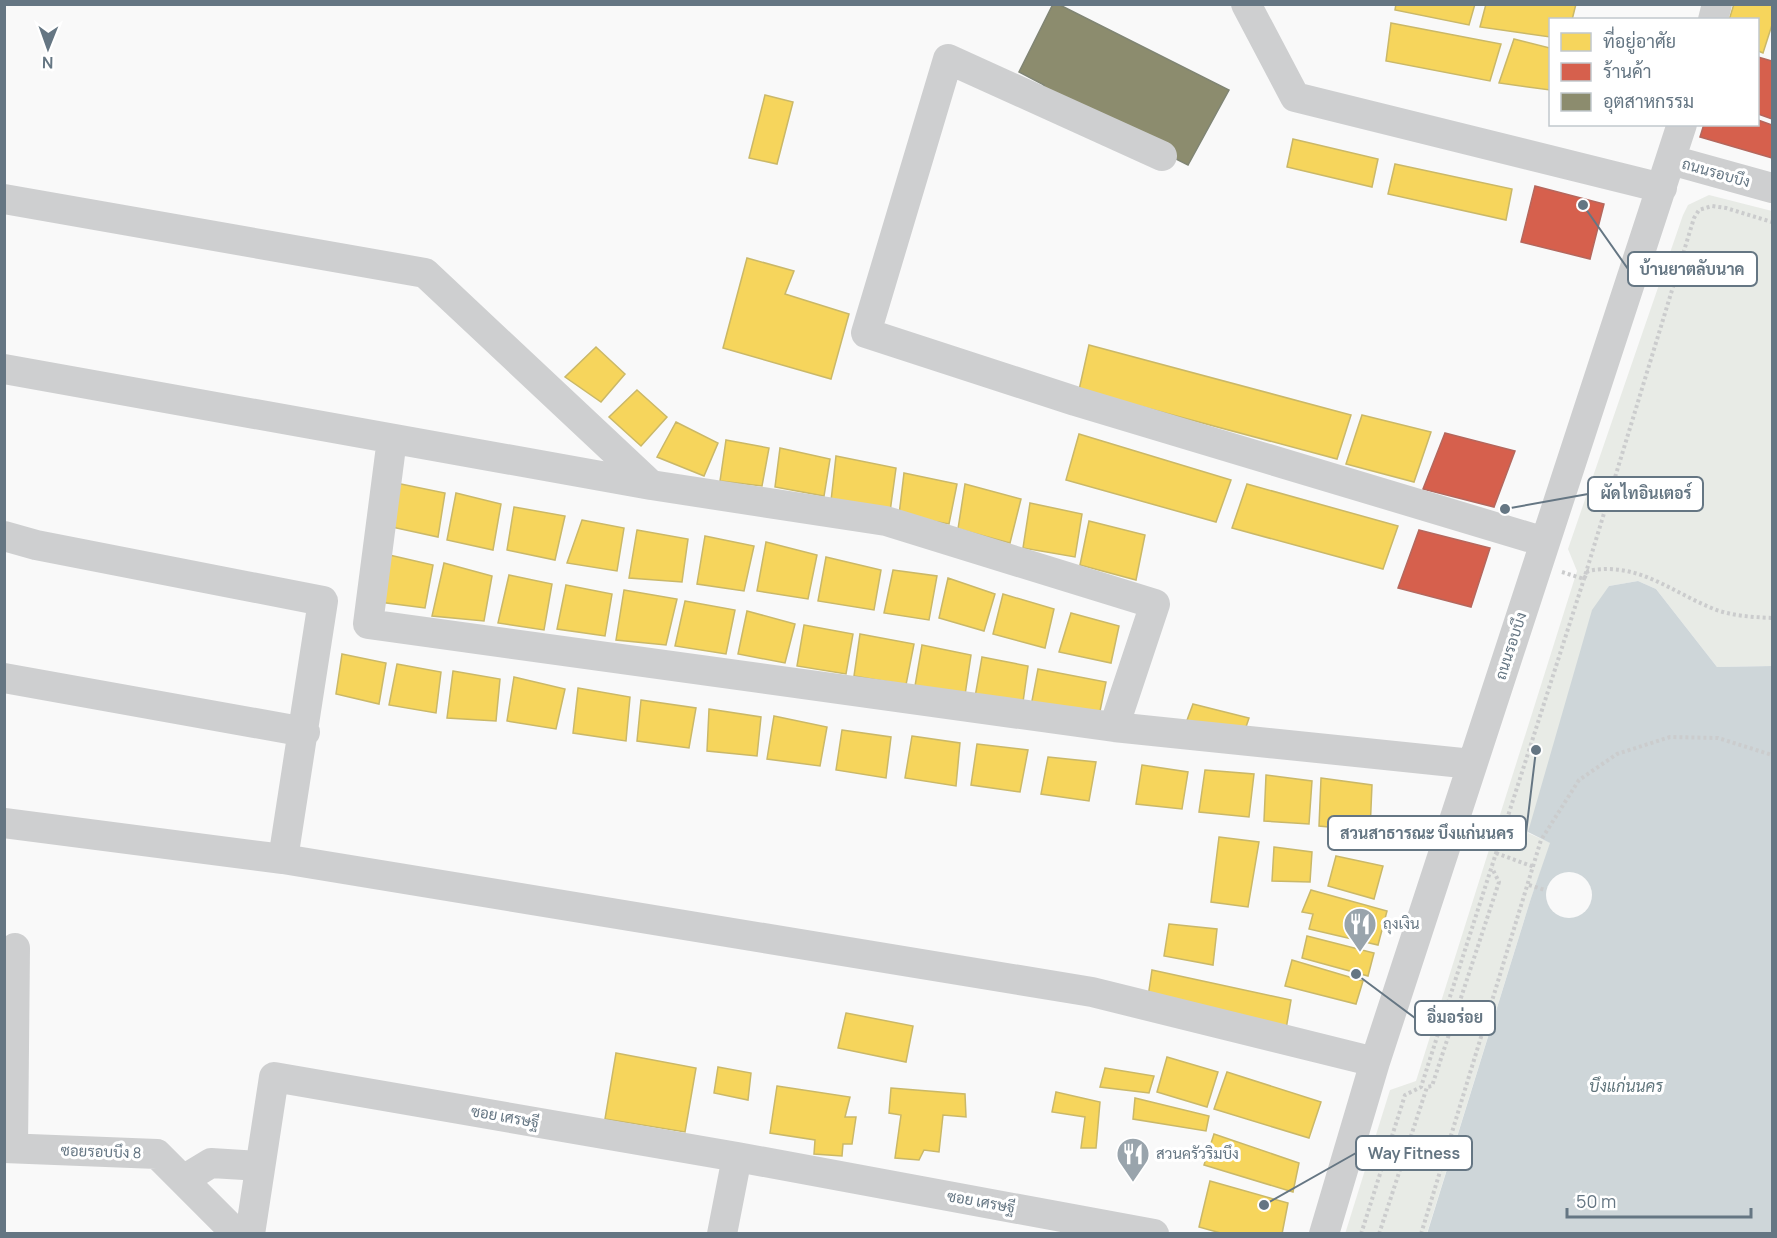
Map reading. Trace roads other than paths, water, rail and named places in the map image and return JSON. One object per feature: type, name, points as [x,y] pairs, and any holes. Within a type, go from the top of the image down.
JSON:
[{"type":"street","points":[[1246,4],[1295,97],[1667,174],[1681,126]]},
{"type":"street","points":[[1162,156],[948,59],[866,333],[1075,401],[1545,542]]},
{"type":"street","name":"ถนนรอบบึง","points":[[1324,1233],[1375,1062],[1667,174],[1773,188]]},
{"type":"street","points":[[4,199],[425,273],[651,485]]},
{"type":"street","points":[[4,369],[651,485],[886,521],[1155,604],[1114,727]]},
{"type":"street","points":[[393,439],[368,624],[1114,727],[1472,764]]},
{"type":"street","points":[[4,536],[36,545],[323,601],[305,732],[283,859]]},
{"type":"street","points":[[4,678],[305,732]]},
{"type":"street","points":[[4,823],[283,859],[1092,992],[1375,1062]]},
{"type":"street","points":[[9,1148],[15,948]]},
{"type":"street","name":"ซอย เศรษฐี","points":[[260,1166],[274,1077],[737,1157],[1154,1233]]},
{"type":"street","name":"ซอยรอบบึง 8","points":[[9,1148],[157,1154],[237,1233]]},
{"type":"street","points":[[722,1233],[737,1157]]},
{"type":"street","points":[[183,1180],[211,1163],[260,1166],[250,1233]]},
{"type":"water","name":"บึงแก่นนคร","points":[[1638,581],[1656,589],[1717,667],[1772,666],[1772,1233],[1427,1234],[1550,843],[1528,832],[1592,610],[1609,586]]},
{"type":"place","name":"บ้านยาตลับนาค","points":[[1583,205]]},
{"type":"place","name":"ผัดไทอินเตอร์","points":[[1505,509]]},
{"type":"place","name":"สวนสาธารณะ บึงแก่นนคร","points":[[1536,750]]},
{"type":"place","name":"ถุงเงิน","points":[[1360,953]]},
{"type":"place","name":"อิ่มอร่อย","points":[[1356,974]]},
{"type":"place","name":"สวนครัวริมบึง","points":[[1133,1183]]},
{"type":"place","name":"Way Fitness","points":[[1264,1205]]}]
